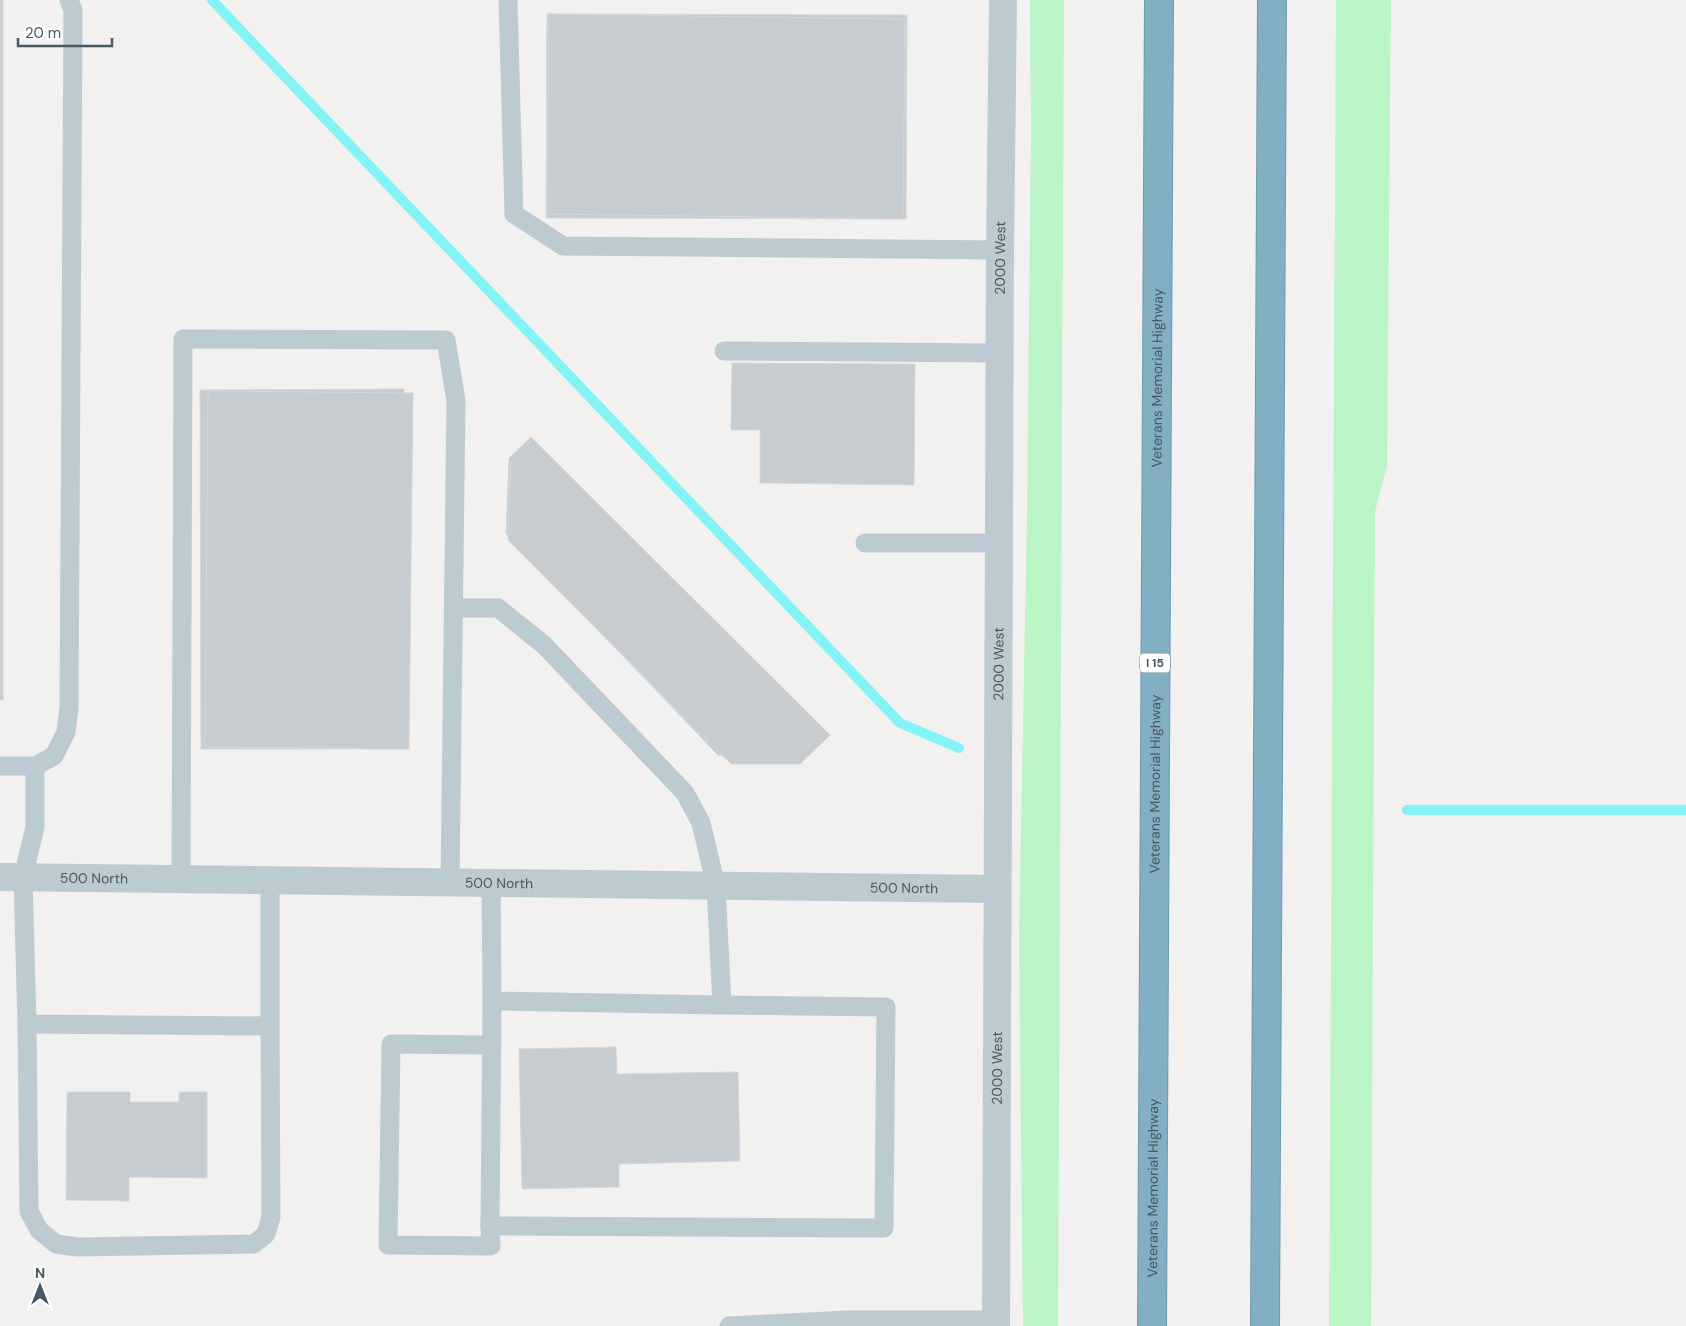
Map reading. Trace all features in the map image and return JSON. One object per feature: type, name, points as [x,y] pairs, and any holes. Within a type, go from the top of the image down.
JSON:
[{"type":"highway","name":"Veterans Memorial Highway","points":[[1152,1326],[1159,0]]},
{"type":"highway","points":[[1265,1326],[1272,0]]},
{"type":"street","name":"2000 West","points":[[996,1323],[1000,250],[1003,0]]},
{"type":"street","name":"500 North","points":[[11,877],[997,889]]},
{"type":"lane","points":[[0,766],[34,766],[54,756],[66,732],[69,708],[73,10],[69,0]]},
{"type":"lane","points":[[508,0],[514,214],[563,246],[1000,250]]},
{"type":"lane","points":[[181,879],[183,339],[446,340],[456,401],[450,882]]},
{"type":"lane","points":[[724,351],[1000,353]]},
{"type":"lane","points":[[865,543],[999,543]]},
{"type":"lane","points":[[453,608],[498,608],[544,645],[686,793],[701,823],[716,886],[722,1004]]},
{"type":"lane","points":[[34,766],[35,826],[11,877],[26,1024],[29,1211],[39,1230],[56,1244],[76,1247],[254,1244],[266,1234],[271,1217],[270,880]]},
{"type":"lane","points":[[490,882],[492,1001],[492,1045],[490,1246],[388,1245],[391,1044],[492,1045]]},
{"type":"lane","points":[[490,1226],[884,1228],[886,1007],[492,1001]]},
{"type":"lane","points":[[26,1024],[270,1026]]},
{"type":"lane","points":[[729,1326],[848,1323],[996,1323]]},
{"type":"green space","points":[[1030,0],[1064,0],[1058,1326],[1023,1326],[1019,940],[1027,514],[1031,133]]},
{"type":"green space","points":[[1336,0],[1391,0],[1387,465],[1375,512],[1371,1326],[1329,1326]]},
{"type":"building","points":[[0,0],[3,0],[3,700],[0,700]]},
{"type":"building","points":[[547,14],[907,15],[906,219],[546,218]]},
{"type":"building","points":[[549,14],[905,19],[903,219],[547,214]]},
{"type":"building","points":[[732,363],[915,364],[914,485],[760,483],[760,430],[731,430]]},
{"type":"building","points":[[404,389],[405,749],[201,749],[200,390]]},
{"type":"building","points":[[208,391],[413,393],[409,749],[205,747]]},
{"type":"building","points":[[531,437],[819,738],[798,758],[718,755],[506,534],[509,458]]},
{"type":"building","points":[[533,439],[830,735],[800,764],[731,764],[508,540],[511,462]]},
{"type":"building","points":[[616,1047],[617,1074],[738,1072],[740,1161],[619,1164],[619,1187],[522,1189],[519,1049]]},
{"type":"building","points":[[67,1092],[130,1092],[130,1102],[179,1102],[179,1092],[207,1092],[207,1178],[129,1177],[129,1201],[66,1200]]},
{"type":"waterway","points":[[212,0],[900,723],[959,748]]},
{"type":"waterway","points":[[1407,810],[1686,810]]}]
